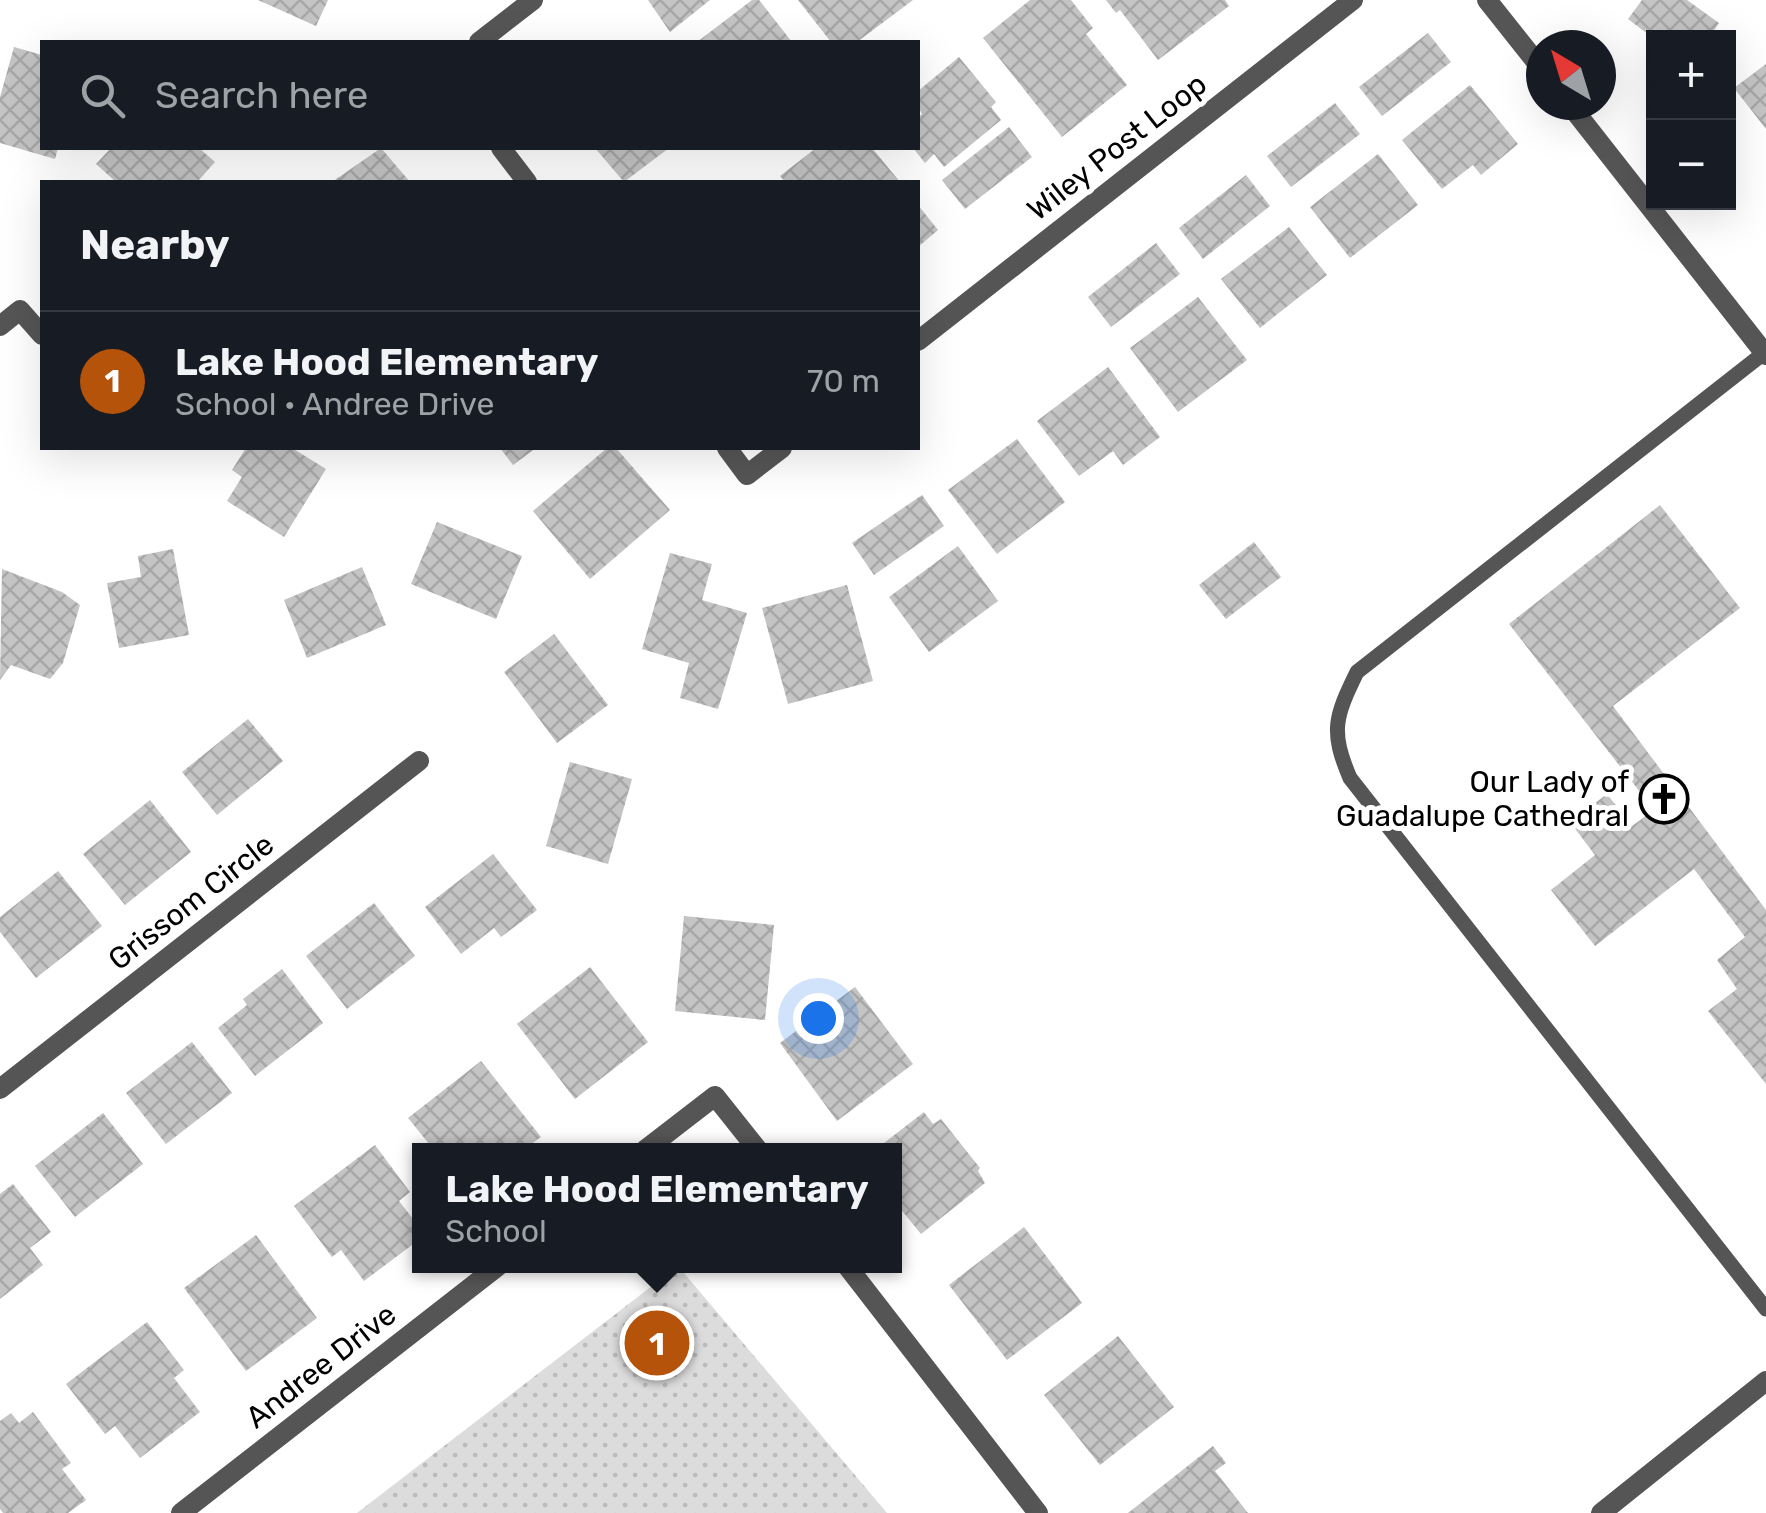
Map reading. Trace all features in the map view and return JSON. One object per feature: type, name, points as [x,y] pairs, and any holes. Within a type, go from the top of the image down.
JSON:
[{"type":"street","points":[[482,40],[533,0]]},
{"type":"street","name":"Wiley Post Loop","points":[[920,339],[1353,0]]},
{"type":"street","points":[[1488,0],[1526,49]]},
{"type":"street","points":[[1582,120],[1765,354]]},
{"type":"street","points":[[502,150],[525,180]]},
{"type":"street","points":[[0,326],[20,310],[40,333]]},
{"type":"street","points":[[728,450],[747,475],[779,450]]},
{"type":"street","name":"Grissom Circle","points":[[0,1089],[418,761]]},
{"type":"street","points":[[655,1143],[715,1096],[752,1143]]},
{"type":"street","name":"Andree Drive","points":[[182,1513],[489,1273]]},
{"type":"street","points":[[851,1273],[1038,1513]]},
{"type":"street","points":[[1601,1513],[1627,1505],[1766,1381]]},
{"type":"lane","points":[[1765,354],[1357,672],[1339,710],[1337,747],[1350,778],[1766,1308]]},
{"type":"shaded area","points":[[669,1273],[684,1273],[887,1513],[357,1513]]},
{"type":"building","points":[[258,0],[328,0],[316,26]]},
{"type":"building","points":[[648,0],[710,0],[670,32]]},
{"type":"building","points":[[752,0],[759,0],[790,40],[700,40]]},
{"type":"building","points":[[798,0],[913,0],[860,40],[829,40]]},
{"type":"building","points":[[1030,0],[1071,0],[1093,28],[1086,34],[1127,85],[1062,137],[983,38]]},
{"type":"building","points":[[1106,0],[1225,0],[1229,6],[1158,60],[1120,10],[1116,13]]},
{"type":"building","points":[[1642,0],[1687,0],[1719,23],[1714,30],[1646,33],[1628,19]]},
{"type":"building","points":[[1428,33],[1451,62],[1382,116],[1359,87]]},
{"type":"building","points":[[14,47],[40,54],[40,150],[57,150],[55,159],[0,143],[0,97]]},
{"type":"building","points":[[959,57],[996,102],[991,107],[1001,120],[944,167],[934,154],[925,163],[915,150],[920,150],[920,89]]},
{"type":"building","points":[[1766,64],[1766,129],[1736,91],[1736,86]]},
{"type":"building","points":[[1470,85],[1518,144],[1481,175],[1473,165],[1442,189],[1402,140]]},
{"type":"building","points":[[1335,103],[1360,134],[1291,187],[1267,156]]},
{"type":"building","points":[[1009,127],[1032,157],[965,209],[942,180]]},
{"type":"building","points":[[109,150],[201,150],[215,162],[199,180],[114,180],[96,164]]},
{"type":"building","points":[[383,150],[408,180],[335,180]]},
{"type":"building","points":[[597,150],[666,150],[627,180],[622,180]]},
{"type":"building","points":[[813,150],[874,150],[898,180],[783,180],[780,176]]},
{"type":"building","points":[[1378,154],[1418,205],[1350,258],[1310,207]]},
{"type":"building","points":[[1246,175],[1270,206],[1203,259],[1179,228]]},
{"type":"building","points":[[920,208],[938,230],[920,245]]},
{"type":"building","points":[[1289,227],[1327,275],[1260,328],[1221,279]]},
{"type":"building","points":[[1156,243],[1180,274],[1111,327],[1088,297]]},
{"type":"building","points":[[1198,297],[1247,360],[1178,412],[1130,348]]},
{"type":"building","points":[[1108,367],[1160,437],[1123,465],[1113,451],[1079,476],[1037,421]]},
{"type":"building","points":[[1017,439],[1065,502],[997,554],[948,490]]},
{"type":"building","points":[[245,450],[295,450],[326,469],[284,537],[227,501],[242,477],[232,470]]},
{"type":"building","points":[[502,450],[533,450],[513,465]]},
{"type":"building","points":[[605,450],[618,450],[670,510],[590,579],[533,511]]},
{"type":"building","points":[[922,495],[944,526],[874,575],[852,543]]},
{"type":"building","name":"Our Lady of Guadalupe Cathedral","points":[[1660,505],[1740,608],[1613,706],[1766,910],[1766,1084],[1708,1011],[1737,989],[1717,960],[1745,937],[1694,869],[1595,946],[1551,890],[1595,855],[1570,822],[1607,794],[1632,826],[1654,810],[1509,624]]},
{"type":"building","points":[[437,522],[522,556],[496,619],[411,584]]},
{"type":"building","points":[[1254,542],[1281,577],[1226,619],[1199,585]]},
{"type":"building","points":[[958,546],[998,601],[929,652],[889,597]]},
{"type":"building","points":[[173,549],[189,635],[119,648],[107,583],[141,577],[138,556]]},
{"type":"building","points":[[670,553],[712,564],[702,600],[747,613],[718,709],[680,698],[689,663],[642,649]]},
{"type":"building","points":[[362,567],[386,625],[307,658],[284,600]]},
{"type":"building","points":[[2,569],[62,592],[80,605],[63,663],[50,679],[11,665],[0,680]]},
{"type":"building","points":[[847,585],[873,681],[788,704],[762,608]]},
{"type":"building","points":[[554,634],[608,705],[557,743],[504,672]]},
{"type":"building","points":[[248,719],[283,761],[217,815],[182,772]]},
{"type":"building","points":[[570,762],[632,779],[608,864],[546,846]]},
{"type":"building","points":[[150,800],[191,852],[125,905],[83,854]]},
{"type":"building","points":[[493,854],[537,910],[501,937],[494,928],[461,954],[425,907]]},
{"type":"building","points":[[58,871],[102,926],[36,978],[0,932],[0,917]]},
{"type":"building","points":[[374,903],[415,956],[347,1009],[306,956]]},
{"type":"building","points":[[684,916],[774,925],[765,1020],[675,1011]]},
{"type":"building","points":[[590,967],[648,1042],[575,1099],[517,1024]]},
{"type":"building","points":[[282,969],[323,1023],[255,1076],[218,1028],[247,1005],[243,999]]},
{"type":"building","points":[[855,987],[913,1064],[837,1121],[780,1043]]},
{"type":"building","points":[[192,1042],[232,1093],[166,1144],[126,1093]]},
{"type":"building","points":[[481,1061],[541,1137],[533,1143],[428,1143],[408,1118]]},
{"type":"building","points":[[924,1112],[933,1124],[941,1119],[980,1168],[985,1183],[921,1234],[902,1211],[902,1143],[884,1143]]},
{"type":"building","points":[[103,1113],[143,1164],[75,1217],[35,1166]]},
{"type":"building","points":[[375,1145],[410,1192],[399,1201],[412,1218],[412,1245],[364,1281],[341,1250],[332,1257],[294,1206]]},
{"type":"building","points":[[13,1184],[51,1232],[30,1248],[43,1265],[0,1299],[0,1194]]},
{"type":"building","points":[[1024,1227],[1082,1303],[1007,1360],[949,1285]]},
{"type":"building","points":[[256,1235],[317,1318],[246,1371],[184,1288]]},
{"type":"building","points":[[147,1322],[184,1370],[174,1378],[200,1412],[140,1458],[115,1426],[105,1434],[66,1384]]},
{"type":"building","points":[[1118,1336],[1174,1407],[1100,1465],[1044,1395]]},
{"type":"building","points":[[33,1412],[71,1463],[62,1469],[86,1500],[68,1513],[3,1513],[0,1509],[0,1421],[11,1413],[19,1423]]},
{"type":"building","points":[[1213,1446],[1226,1463],[1215,1471],[1248,1513],[1128,1513]]},
{"type":"place","name":"Our Lady of Guadalupe Cathedral","points":[[1664,799]]},
{"type":"place","name":"Lake Hood Elementary","points":[[657,1343]]}]
